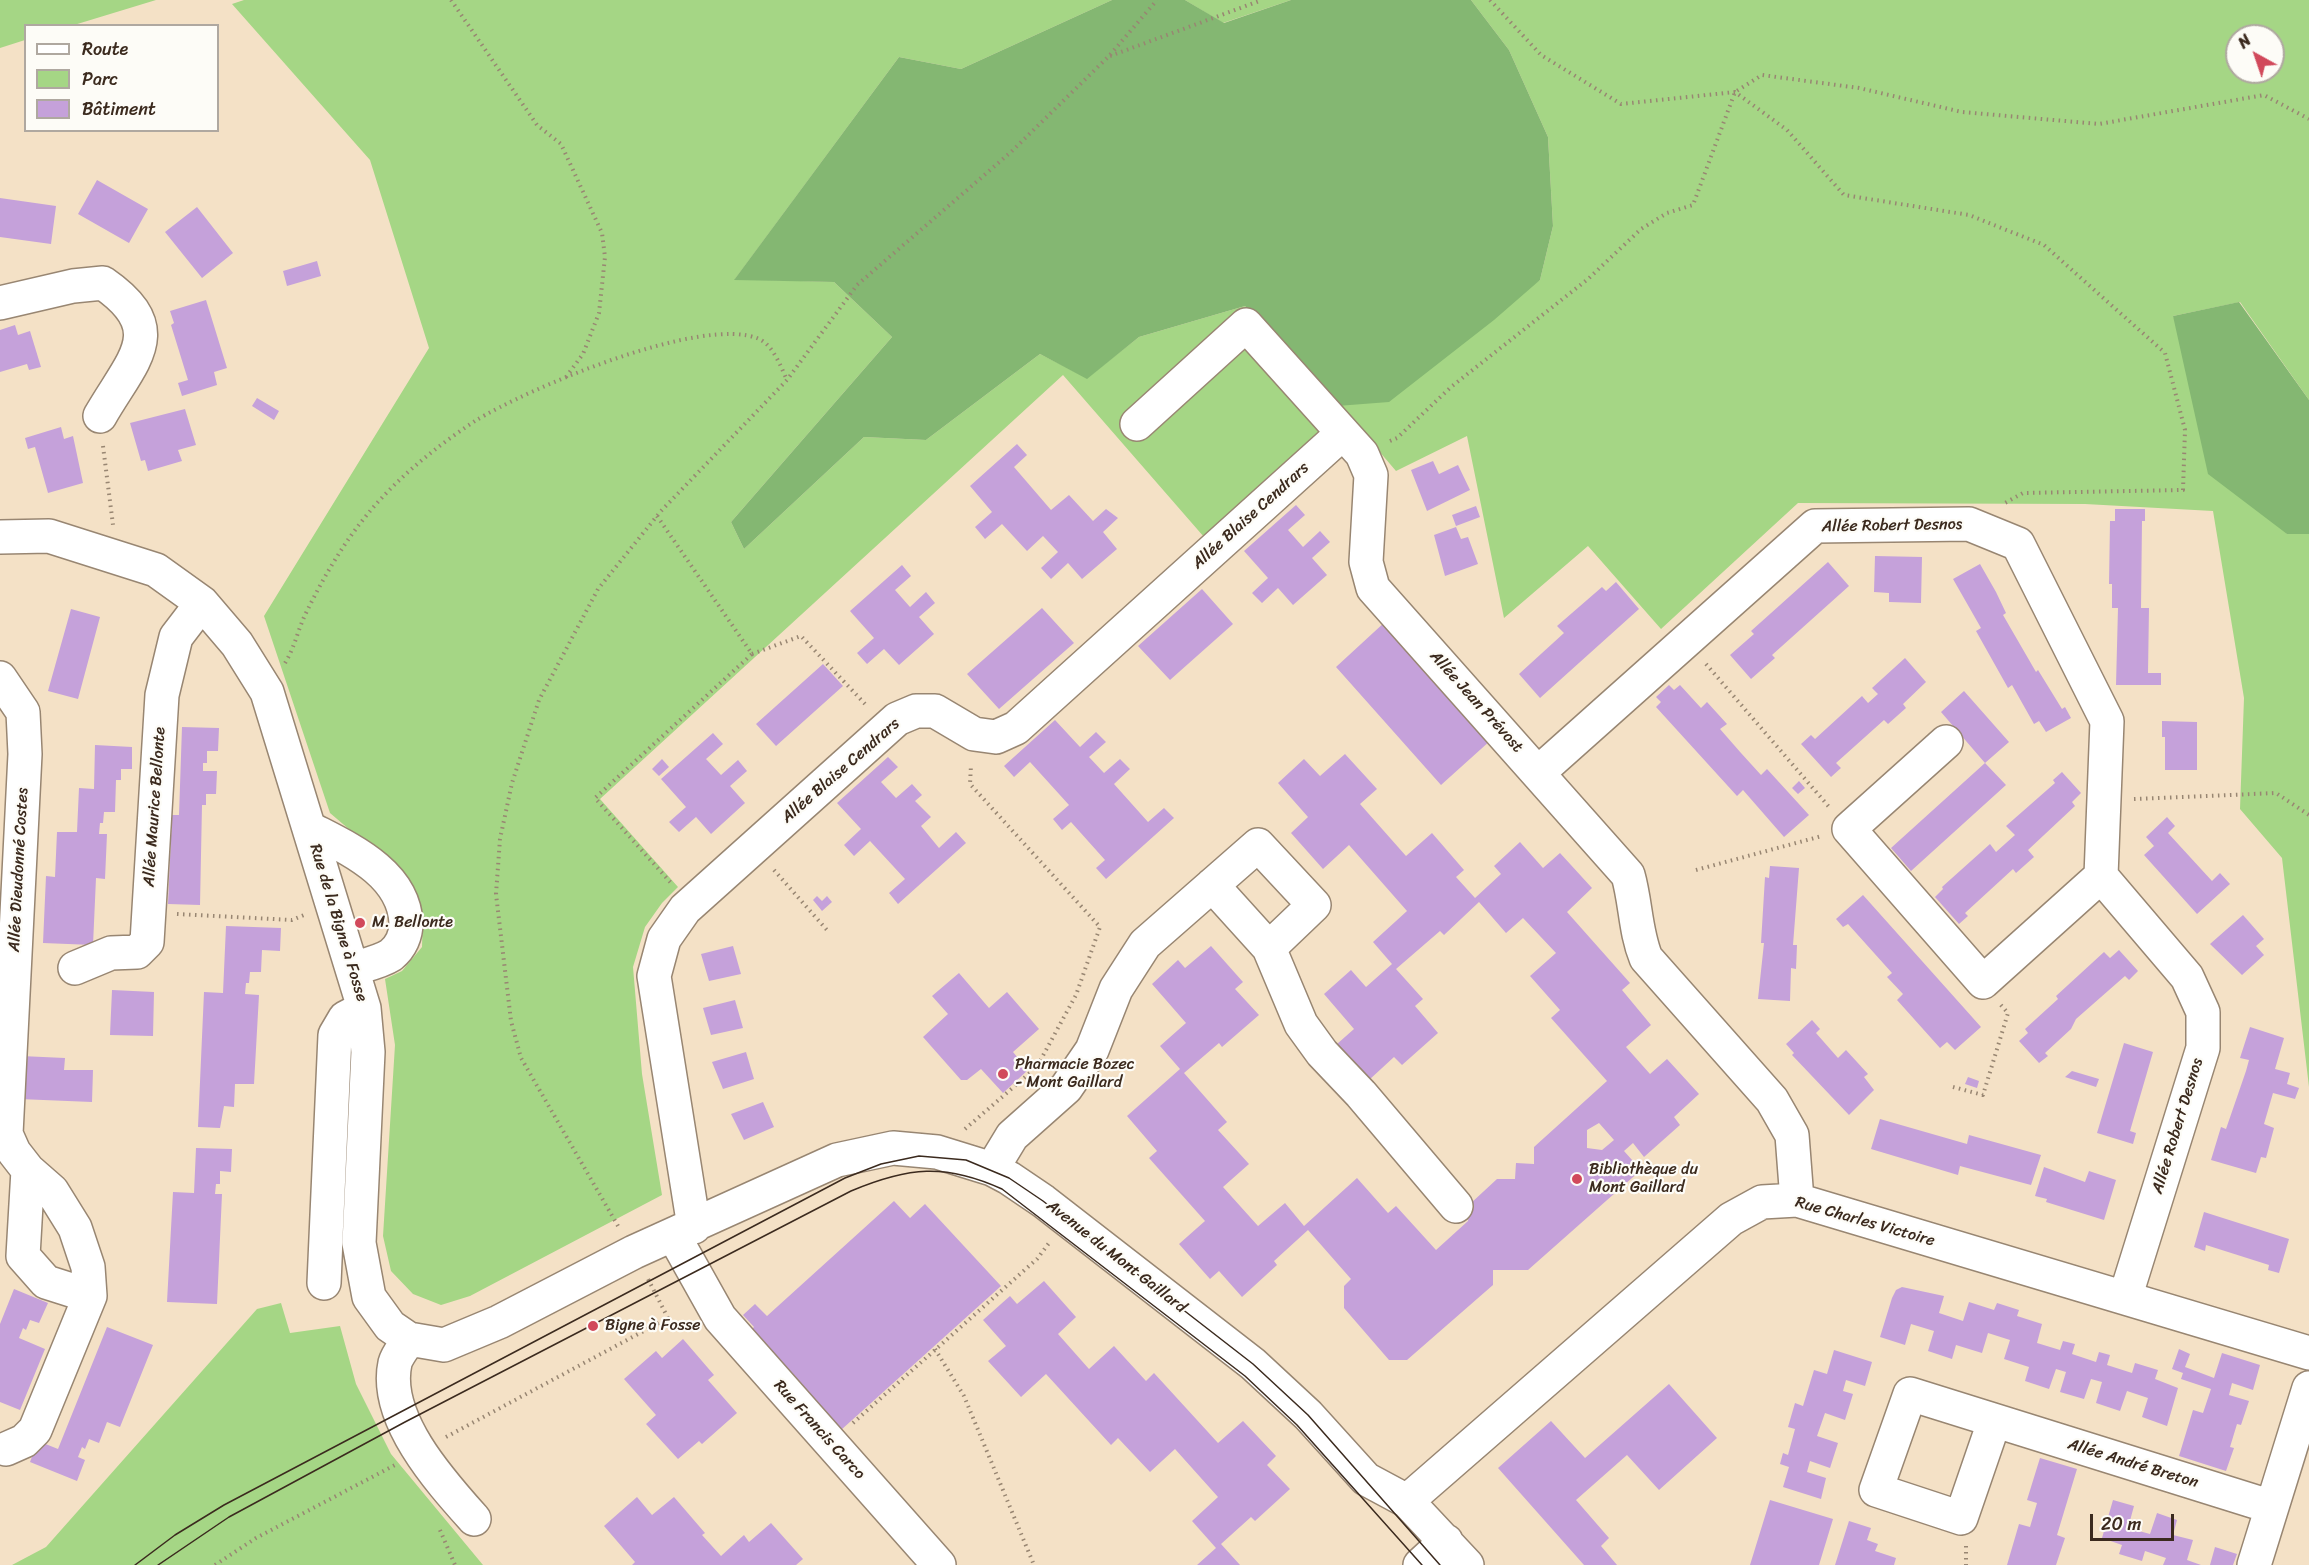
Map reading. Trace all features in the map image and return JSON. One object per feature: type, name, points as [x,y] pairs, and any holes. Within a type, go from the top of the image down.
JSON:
[{"type":"street","points":[[0,303],[73,286],[103,283],[124,297],[139,317],[142,341],[100,416]]},
{"type":"street","name":"Allée Jean Prévost","points":[[1137,424],[1246,325],[1352,444],[1371,475],[1366,562],[1373,588],[1539,772],[1628,875],[1635,899],[1638,938],[1646,958],[1772,1100],[1792,1135],[1797,1200]]},
{"type":"street","name":"Allée Blaise Cendrars","points":[[684,1231],[654,976],[664,939],[690,904],[897,719],[916,711],[935,711],[974,734],[996,737],[1016,728],[1352,444]]},
{"type":"street","name":"Allée Robert Desnos","points":[[1539,772],[1815,526],[1969,524],[2018,544],[2107,721],[2106,800],[2101,876],[2187,977],[2203,1012],[2203,1048],[2125,1298]]},
{"type":"street","name":"Rue de la Bigne à Fosse","points":[[0,537],[49,536],[156,570],[202,603],[237,644],[267,692],[364,1008],[368,1052],[359,1243],[369,1297],[390,1326],[409,1339],[444,1345],[499,1322],[634,1252],[684,1231]]},
{"type":"street","name":"Allée Maurice Bellonte","points":[[75,968],[111,953],[137,952],[147,942],[162,695],[176,637],[202,603]]},
{"type":"street","name":"Allée Dieudonné Costes","points":[[0,678],[23,712],[25,754],[6,1134],[14,1152],[28,1170],[52,1191],[75,1228],[88,1267],[90,1296],[35,1430],[24,1441],[6,1449]]},
{"type":"street","points":[[1946,742],[1849,829],[1983,982],[2101,876]]},
{"type":"street","points":[[309,828],[354,851],[373,866],[391,884],[405,911],[406,925],[403,941],[392,954],[352,969]]},
{"type":"street","points":[[992,1169],[1012,1136],[1066,1088],[1092,1050],[1116,989],[1145,944],[1258,845],[1314,905],[1269,948]]},
{"type":"street","points":[[1212,885],[1269,948],[1301,1024],[1322,1053],[1361,1094],[1456,1206]]},
{"type":"street","points":[[324,1283],[335,1035],[345,1018],[364,1008]]},
{"type":"street","name":"Avenue du Mont Gaillard","points":[[684,1231],[837,1160],[893,1148],[937,1152],[992,1169],[1036,1196],[1067,1219],[1253,1364],[1308,1415],[1366,1479],[1407,1501],[1456,1553]]},
{"type":"street","points":[[28,1170],[23,1256],[46,1282],[90,1296]]},
{"type":"street","name":"Rue Charles Victoire","points":[[1407,1501],[1731,1219],[1762,1202],[1797,1200],[2309,1353]]},
{"type":"street","name":"Rue Francis Carco","points":[[684,1231],[703,1292],[720,1318],[939,1565]]},
{"type":"street","points":[[409,1339],[395,1362],[395,1404],[411,1456],[436,1476],[474,1519]]},
{"type":"street","points":[[2254,1565],[2309,1388]]},
{"type":"street","name":"Allée André Breton","points":[[1994,1422],[2272,1507]]},
{"type":"street","points":[[1420,1565],[1456,1553]]},
{"type":"path","points":[[451,0],[537,125],[561,144],[602,233],[605,257],[599,313],[583,354],[566,377]]},
{"type":"path","points":[[634,1252],[521,1058],[511,1021],[496,894],[500,839],[512,783],[539,700],[598,588],[657,516],[787,380],[857,285],[1011,152],[1109,56],[1156,0]]},
{"type":"path","points":[[1109,56],[1262,0]]},
{"type":"path","points":[[1490,0],[1541,55],[1621,104],[1736,92],[1762,75],[1858,88],[1962,112],[2099,124],[2264,95],[2309,119]]},
{"type":"path","points":[[1352,444],[1397,438],[1451,387],[1588,279],[1641,229],[1667,213],[1693,205],[1736,92]]},
{"type":"path","points":[[1736,92],[1786,129],[1844,195],[1969,215],[2044,245],[2164,353],[2185,430],[2183,490],[2023,493],[1969,524]]},
{"type":"path","points":[[267,692],[292,652],[305,615],[334,561],[377,503],[423,458],[476,420],[540,387],[566,377],[661,346],[708,335],[740,334],[761,340],[776,357],[787,380]]},
{"type":"path","points":[[100,416],[116,557]]},
{"type":"path","points":[[657,516],[752,654]]},
{"type":"path","points":[[690,904],[595,798],[752,654],[801,636],[887,728]]},
{"type":"path","points":[[1672,653],[1707,664],[1849,829],[1696,870]]},
{"type":"path","points":[[957,1136],[1031,1072],[1040,1060],[1076,995],[1100,927],[970,784],[974,734]]},
{"type":"path","points":[[2106,800],[2276,792],[2309,815]]},
{"type":"path","points":[[754,847],[827,930]]},
{"type":"path","points":[[148,912],[292,920],[333,906]]},
{"type":"path","points":[[1953,1087],[1983,1095],[2008,1013],[1983,982]]},
{"type":"path","points":[[830,1443],[1037,1258],[1067,1219]]},
{"type":"path","points":[[215,1565],[255,1538],[668,1318],[655,1293]]},
{"type":"path","points":[[935,1349],[964,1396],[1034,1565]]},
{"type":"green space","points":[[0,0],[156,0],[77,24],[24,24],[24,40],[0,48]]},
{"type":"green space","points":[[244,0],[1112,0],[961,69],[899,57],[735,279],[834,282],[892,337],[731,522],[744,549],[864,437],[926,440],[1040,354],[1087,378],[1139,337],[1245,306],[1337,405],[1540,280],[1553,226],[1548,137],[1509,50],[1471,0],[2309,0],[2309,400],[2240,302],[2173,316],[2287,534],[2309,534],[2309,1087],[2282,858],[2240,809],[2244,698],[2213,511],[2085,504],[1798,503],[1661,629],[1588,546],[1504,618],[1467,436],[1396,471],[1349,416],[1204,537],[1063,375],[600,799],[678,887],[662,903],[645,927],[633,967],[642,1074],[662,1195],[470,1296],[441,1305],[413,1294],[391,1271],[383,1236],[395,1045],[385,979],[402,971],[422,947],[423,915],[404,876],[330,813],[264,616],[429,348],[370,160],[232,4]]},
{"type":"green space","points":[[1112,0],[1185,0],[1224,23],[1291,0],[1471,0],[1509,50],[1548,137],[1553,226],[1540,280],[1494,320],[1389,402],[1337,406],[1245,306],[1139,337],[1087,379],[1040,354],[926,440],[864,437],[744,549],[731,522],[892,337],[834,282],[734,280],[899,57],[961,69]]},
{"type":"green space","points":[[1185,0],[1291,0],[1223,23]]},
{"type":"green space","points":[[2239,302],[2309,400],[2309,534],[2287,534],[2208,474],[2173,316]]},
{"type":"green space","points":[[281,1303],[290,1333],[340,1326],[356,1384],[391,1454],[483,1565],[12,1565],[46,1547],[257,1309]]},
{"type":"building","points":[[97,180],[148,209],[129,243],[78,214]]},
{"type":"building","points":[[0,198],[56,206],[51,244],[0,237]]},
{"type":"building","points":[[197,207],[233,253],[202,278],[165,232]]},
{"type":"building","points":[[317,261],[321,276],[287,286],[283,271]]},
{"type":"building","points":[[206,300],[227,368],[214,372],[217,385],[182,396],[178,383],[188,380],[171,325],[174,323],[170,311]]},
{"type":"building","points":[[15,325],[18,335],[30,331],[41,367],[29,370],[27,364],[0,372],[0,330]]},
{"type":"building","points":[[257,398],[279,411],[274,420],[252,406]]},
{"type":"building","points":[[185,409],[196,445],[178,450],[182,461],[148,471],[145,460],[141,461],[130,423]]},
{"type":"building","points":[[61,427],[64,439],[73,436],[83,483],[48,493],[35,447],[28,449],[25,438]]},
{"type":"building","points":[[1017,444],[1027,455],[1014,467],[1051,510],[1069,495],[1093,521],[1106,509],[1118,518],[1103,532],[1117,549],[1082,579],[1068,563],[1051,579],[1041,568],[1058,552],[1043,536],[1027,551],[1002,524],[985,539],[975,527],[992,512],[970,486]]},
{"type":"building","points":[[1433,461],[1439,474],[1458,465],[1470,490],[1427,511],[1411,470]]},
{"type":"building","points":[[1296,505],[1305,515],[1288,530],[1303,547],[1320,531],[1330,542],[1312,558],[1327,575],[1293,605],[1278,588],[1262,603],[1252,593],[1268,578],[1244,551]]},
{"type":"building","points":[[1476,506],[1480,517],[1456,526],[1452,515]]},
{"type":"building","points":[[2115,509],[2145,509],[2145,521],[2142,521],[2141,608],[2149,608],[2148,673],[2161,673],[2161,685],[2116,685],[2118,608],[2112,608],[2112,584],[2109,584],[2110,521],[2115,521]]},
{"type":"building","points":[[1456,527],[1461,539],[1468,537],[1478,564],[1445,576],[1434,535]]},
{"type":"building","points":[[1875,556],[1922,557],[1921,603],[1889,602],[1889,593],[1874,592]]},
{"type":"building","points":[[1828,562],[1849,586],[1772,655],[1775,658],[1751,679],[1730,655],[1754,634],[1751,631]]},
{"type":"building","points":[[1980,564],[2006,613],[2003,615],[2036,672],[2038,670],[2062,709],[2065,707],[2071,718],[2046,732],[2039,721],[2034,724],[2012,685],[2008,688],[1976,631],[1981,628],[1953,579]]},
{"type":"building","points":[[902,565],[911,576],[895,590],[910,607],[926,592],[935,603],[919,617],[934,634],[899,665],[884,649],[867,664],[857,653],[874,638],[850,611]]},
{"type":"building","points":[[1616,582],[1639,609],[1540,698],[1519,674],[1564,633],[1557,626],[1602,587],[1606,591]]},
{"type":"building","points":[[1202,589],[1233,624],[1170,680],[1138,646]]},
{"type":"building","points":[[1042,608],[1074,643],[999,709],[967,674]]},
{"type":"building","points":[[71,609],[100,617],[78,699],[48,691]]},
{"type":"building","points":[[1386,621],[1491,740],[1441,785],[1336,667]]},
{"type":"building","points":[[1905,658],[1926,682],[1903,704],[1906,708],[1888,724],[1884,720],[1836,763],[1841,768],[1831,777],[1801,744],[1811,735],[1815,739],[1862,696],[1868,703],[1878,694],[1872,688]]},
{"type":"building","points":[[823,664],[843,686],[776,746],[756,724]]},
{"type":"building","points":[[1669,685],[1674,690],[1680,685],[1701,708],[1707,702],[1727,724],[1720,729],[1741,753],[1761,775],[1767,769],[1809,815],[1784,837],[1743,790],[1737,796],[1656,707],[1661,702],[1656,697]]},
{"type":"building","points":[[1964,691],[2009,742],[1985,763],[1941,712]]},
{"type":"building","points":[[1055,720],[1080,747],[1096,732],[1106,742],[1089,757],[1104,773],[1120,759],[1130,769],[1114,784],[1148,822],[1164,808],[1174,818],[1106,879],[1096,868],[1105,860],[1071,822],[1062,830],[1053,819],[1069,805],[1030,762],[1014,777],[1004,766]]},
{"type":"building","points":[[2162,721],[2197,722],[2197,770],[2165,770],[2165,737],[2162,737]]},
{"type":"building","points":[[182,727],[219,728],[218,751],[207,751],[207,763],[203,763],[203,771],[217,771],[216,794],[206,794],[206,805],[202,805],[200,905],[168,904],[172,815],[179,815]]},
{"type":"building","points":[[713,733],[723,744],[706,759],[721,775],[738,760],[747,771],[730,786],[745,803],[711,834],[696,817],[679,832],[669,822],[686,807],[661,779]]},
{"type":"building","points":[[95,745],[132,747],[132,769],[121,769],[121,780],[116,780],[115,812],[104,812],[103,823],[100,823],[99,834],[107,834],[105,879],[96,878],[93,945],[43,943],[46,876],[55,877],[57,832],[77,832],[79,788],[94,789]]},
{"type":"building","points":[[1345,754],[1377,789],[1360,804],[1406,856],[1432,833],[1464,870],[1456,877],[1475,898],[1501,874],[1494,866],[1520,842],[1543,868],[1560,853],[1592,888],[1567,912],[1630,983],[1622,990],[1651,1025],[1626,1047],[1650,1074],[1667,1059],[1699,1094],[1674,1117],[1680,1125],[1644,1157],[1633,1143],[1624,1151],[1641,1170],[1528,1270],[1493,1270],[1493,1285],[1407,1360],[1389,1360],[1344,1308],[1344,1286],[1351,1279],[1308,1230],[1274,1261],[1277,1265],[1242,1297],[1219,1271],[1210,1279],[1179,1244],[1205,1221],[1149,1158],[1157,1151],[1127,1116],[1180,1069],[1160,1046],[1186,1023],[1152,984],[1178,960],[1185,968],[1211,946],[1243,982],[1235,989],[1259,1015],[1222,1047],[1219,1043],[1184,1073],[1227,1122],[1218,1130],[1249,1164],[1223,1187],[1258,1226],[1285,1203],[1304,1226],[1357,1178],[1388,1213],[1396,1206],[1436,1250],[1468,1221],[1470,1204],[1497,1179],[1515,1179],[1516,1163],[1534,1164],[1534,1147],[1607,1081],[1551,1018],[1560,1010],[1530,976],[1556,953],[1523,918],[1506,933],[1479,902],[1444,935],[1440,931],[1396,969],[1423,999],[1415,1006],[1438,1033],[1402,1065],[1394,1057],[1369,1080],[1337,1044],[1354,1029],[1324,994],[1351,970],[1366,987],[1392,964],[1373,942],[1407,911],[1349,845],[1323,869],[1291,833],[1308,817],[1278,783],[1304,759],[1320,776]],"holes":[[[1599,1123],[1614,1140],[1602,1150],[1587,1148],[1587,1130]]]},
{"type":"building","points":[[888,757],[898,767],[881,782],[896,798],[912,784],[922,795],[915,801],[931,817],[921,826],[939,848],[956,832],[966,843],[898,904],[889,893],[905,879],[870,841],[854,856],[844,845],[861,829],[837,803]]},
{"type":"building","points":[[662,759],[669,767],[659,776],[652,769]]},
{"type":"building","points":[[1985,763],[2006,785],[1911,871],[1891,848]]},
{"type":"building","points":[[2062,772],[2081,793],[2072,802],[2075,806],[2028,850],[2034,857],[2016,873],[2013,869],[1965,913],[1968,916],[1959,924],[1935,897],[1943,889],[1942,887],[1990,844],[1996,852],[2015,835],[2006,826],[2055,783],[2053,780]]},
{"type":"building","points":[[1799,781],[1805,788],[1798,794],[1792,788]]},
{"type":"building","points":[[2167,817],[2175,826],[2168,833],[2212,881],[2220,873],[2230,884],[2197,914],[2144,855],[2154,846],[2146,837]]},
{"type":"building","points":[[1770,866],[1799,868],[1793,945],[1797,945],[1796,969],[1791,968],[1790,1001],[1758,999],[1764,943],[1761,943],[1765,877],[1769,878]]},
{"type":"building","points":[[1863,895],[1981,1027],[1955,1050],[1947,1042],[1940,1048],[1897,1000],[1903,994],[1887,977],[1892,973],[1848,924],[1843,927],[1836,919]]},
{"type":"building","points":[[817,896],[822,901],[827,896],[832,902],[822,911],[813,900]]},
{"type":"building","points":[[2243,915],[2264,939],[2256,946],[2264,955],[2242,975],[2210,944]]},
{"type":"building","points":[[226,926],[281,928],[280,951],[262,950],[261,972],[250,972],[249,983],[246,983],[245,994],[259,995],[254,1084],[235,1084],[234,1107],[224,1106],[220,1128],[198,1127],[204,992],[223,993]]},
{"type":"building","points":[[733,946],[741,974],[709,981],[701,954]]},
{"type":"building","points":[[2119,950],[2138,971],[2129,980],[2125,976],[2076,1019],[2071,1029],[2045,1053],[2048,1056],[2039,1063],[2019,1041],[2028,1033],[2025,1029],[2058,999],[2056,996],[2104,952],[2110,958]]},
{"type":"building","points":[[959,973],[989,1008],[1007,992],[1039,1029],[1013,1052],[1028,1070],[1003,1093],[981,1069],[967,1080],[961,1080],[923,1037],[948,1014],[932,996]]},
{"type":"building","points":[[112,990],[154,992],[153,1036],[110,1035]]},
{"type":"building","points":[[735,1000],[743,1028],[711,1035],[703,1008]]},
{"type":"building","points":[[1812,1020],[1820,1029],[1816,1033],[1838,1058],[1846,1050],[1868,1074],[1864,1077],[1874,1090],[1849,1115],[1792,1055],[1794,1053],[1786,1044]]},
{"type":"building","points":[[2250,1027],[2284,1038],[2275,1069],[2290,1073],[2287,1084],[2299,1088],[2295,1099],[2273,1093],[2264,1124],[2274,1128],[2266,1158],[2261,1157],[2256,1173],[2211,1160],[2221,1127],[2226,1129],[2246,1071],[2249,1060],[2240,1058]]},
{"type":"building","points":[[2124,1043],[2153,1052],[2130,1131],[2136,1133],[2133,1144],[2097,1133]]},
{"type":"building","points":[[746,1052],[754,1079],[723,1089],[712,1062]]},
{"type":"building","points":[[21,1056],[65,1058],[64,1070],[93,1070],[92,1102],[19,1099]]},
{"type":"building","points":[[2072,1071],[2099,1079],[2096,1087],[2065,1077]]},
{"type":"building","points":[[1968,1077],[1979,1081],[1977,1088],[1965,1084]]},
{"type":"building","points":[[763,1102],[774,1127],[744,1140],[731,1114]]},
{"type":"building","points":[[1880,1119],[1967,1144],[1969,1135],[2041,1155],[2031,1185],[1960,1166],[1958,1175],[1871,1149]]},
{"type":"building","points":[[196,1148],[232,1149],[231,1172],[220,1171],[220,1184],[216,1184],[215,1194],[222,1194],[217,1304],[167,1302],[173,1192],[194,1193]]},
{"type":"building","points":[[2044,1167],[2085,1182],[2089,1171],[2116,1180],[2104,1220],[2046,1202],[2047,1199],[2035,1196]]},
{"type":"building","points":[[894,1201],[910,1218],[925,1204],[1001,1286],[841,1430],[751,1330],[754,1327],[743,1315],[755,1304],[767,1316]]},
{"type":"building","points":[[2204,1212],[2289,1239],[2279,1273],[2268,1270],[2269,1265],[2206,1245],[2205,1251],[2194,1247]]},
{"type":"building","points":[[1044,1281],[1076,1317],[1058,1334],[1089,1369],[1114,1346],[1146,1381],[1154,1373],[1218,1443],[1243,1421],[1276,1456],[1267,1465],[1290,1489],[1255,1521],[1251,1517],[1221,1544],[1240,1565],[1197,1565],[1216,1548],[1192,1521],[1218,1497],[1175,1449],[1150,1472],[1118,1438],[1111,1445],[1046,1374],[1021,1397],[988,1361],[1006,1346],[983,1320],[1010,1296],[1017,1304]]},
{"type":"building","points":[[1902,1287],[1944,1296],[1939,1313],[1963,1321],[1969,1302],[1994,1310],[1997,1303],[2019,1310],[2017,1316],[2042,1324],[2037,1343],[2060,1350],[2063,1341],[2075,1344],[2072,1354],[2096,1362],[2099,1352],[2110,1355],[2107,1365],[2132,1373],[2135,1363],[2158,1370],[2155,1379],[2178,1388],[2167,1426],[2142,1417],[2148,1398],[2127,1391],[2120,1411],[2096,1403],[2102,1382],[2091,1379],[2084,1399],[2060,1392],[2066,1372],[2056,1369],[2049,1389],[2025,1381],[2029,1367],[2004,1359],[2010,1340],[1988,1333],[1982,1353],[1956,1345],[1952,1359],[1928,1351],[1934,1331],[1911,1324],[1905,1345],[1880,1337],[1892,1298],[1896,1290]]},
{"type":"building","points":[[14,1289],[48,1303],[39,1323],[30,1320],[26,1330],[23,1328],[19,1338],[45,1349],[20,1410],[0,1402],[0,1324]]},
{"type":"building","points":[[107,1327],[153,1345],[120,1427],[107,1422],[99,1443],[89,1439],[85,1449],[82,1447],[78,1457],[85,1460],[77,1481],[30,1462],[38,1441],[58,1449]]},
{"type":"building","points":[[683,1339],[714,1375],[708,1380],[737,1413],[702,1444],[699,1441],[678,1459],[646,1424],[656,1415],[624,1379],[656,1351],[662,1358]]},
{"type":"building","points":[[2179,1349],[2190,1354],[2185,1367],[2214,1378],[2222,1353],[2260,1365],[2253,1390],[2232,1383],[2229,1395],[2249,1401],[2241,1425],[2237,1424],[2230,1447],[2234,1448],[2226,1471],[2179,1456],[2193,1410],[2203,1413],[2211,1389],[2181,1379],[2183,1373],[2172,1369]]},
{"type":"building","points":[[1834,1350],[1872,1362],[1865,1386],[1846,1380],[1843,1391],[1853,1394],[1845,1420],[1825,1413],[1817,1436],[1838,1443],[1830,1468],[1810,1461],[1807,1472],[1826,1478],[1821,1499],[1783,1487],[1789,1467],[1780,1464],[1783,1453],[1788,1455],[1795,1429],[1788,1427],[1795,1403],[1803,1406],[1814,1370],[1827,1374]]},
{"type":"building","points":[[1669,1384],[1717,1438],[1659,1490],[1627,1455],[1576,1500],[1609,1538],[1601,1546],[1617,1565],[1584,1565],[1498,1468],[1551,1421],[1585,1458]]},
{"type":"building","points":[[2040,1458],[2077,1469],[2057,1535],[2065,1538],[2056,1565],[2007,1565],[2019,1524],[2030,1527],[2037,1503],[2027,1500]]},
{"type":"building","points":[[637,1497],[652,1515],[674,1497],[705,1533],[702,1535],[721,1556],[744,1535],[749,1542],[771,1523],[803,1559],[796,1565],[632,1565],[635,1562],[604,1526]]},
{"type":"building","points":[[1770,1500],[1833,1519],[1819,1565],[1750,1565]]},
{"type":"building","points":[[2113,1500],[2134,1506],[2128,1528],[2150,1534],[2157,1513],[2177,1520],[2173,1535],[2193,1540],[2187,1560],[2201,1565],[2163,1565],[2166,1558],[2145,1551],[2142,1561],[2119,1554],[2122,1545],[2102,1538]]},
{"type":"building","points":[[1849,1521],[1871,1528],[1867,1540],[1878,1544],[1875,1551],[1896,1558],[1894,1565],[1835,1565]]},
{"type":"building","points":[[2215,1547],[2237,1554],[2233,1565],[2210,1565]]},
{"type":"tram line","points":[[135,1565],[175,1535],[224,1505],[845,1178],[881,1164],[919,1156],[966,1160],[1009,1178],[1043,1201],[1253,1364],[1308,1415],[1440,1565]]},
{"type":"tram line","points":[[158,1565],[229,1517],[405,1422],[851,1191],[891,1177],[927,1171],[962,1175],[1002,1189],[1245,1376],[1297,1425],[1422,1565]]},
{"type":"place","name":"M. Bellonte","points":[[360,923]]},
{"type":"place","name":"Pharmacie Bozec - Mont Gaillard","points":[[1003,1074]]},
{"type":"place","name":"Bibliothèque du Mont Gaillard","points":[[1577,1179]]},
{"type":"place","name":"Bigne à Fosse","points":[[593,1326]]}]
